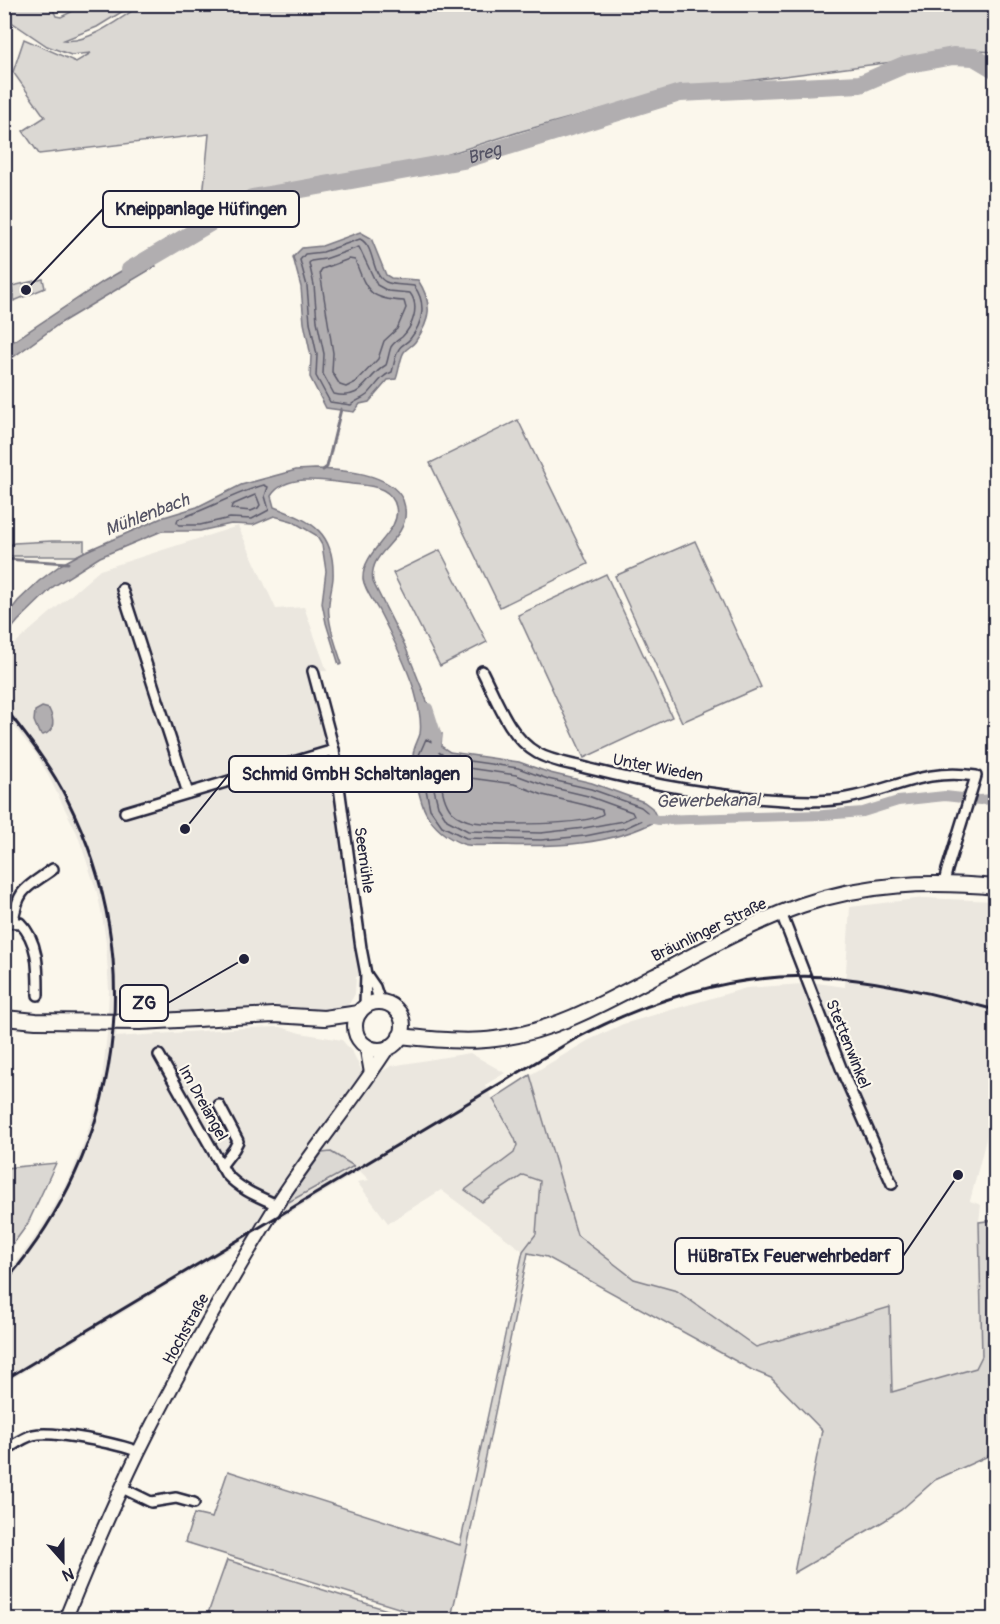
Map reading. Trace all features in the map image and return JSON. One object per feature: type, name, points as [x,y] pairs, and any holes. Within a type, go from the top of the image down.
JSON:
[{"type":"main road","name":"Bräunlinger Straße","points":[[447,1038],[494,1039],[558,1023],[601,1004],[781,913],[834,895],[888,885],[944,883],[996,887]]},
{"type":"main road","points":[[4,1018],[113,1022],[274,1015],[324,1018],[380,1002],[394,1008],[402,1021],[416,1029],[447,1038]]},
{"type":"main road","points":[[362,1009],[356,1021],[359,1039],[366,1045],[377,1049],[389,1047],[400,1036],[402,1021]]},
{"type":"main road","points":[[324,1018],[356,1031]]},
{"type":"main road","points":[[400,1036],[447,1038]]},
{"type":"street","points":[[122,589],[188,793]]},
{"type":"street","name":"Seemühle","points":[[313,671],[334,750],[366,974],[362,1009]]},
{"type":"street","name":"Unter Wieden","points":[[482,671],[510,725],[538,753],[614,775],[684,790],[757,799],[818,801],[847,798],[921,777],[955,772],[976,776],[944,883]]},
{"type":"street","points":[[125,812],[334,750]]},
{"type":"street","points":[[38,995],[38,964],[35,949],[26,929],[20,923],[9,922],[20,893],[53,869]]},
{"type":"street","name":"Stettenwinkel","points":[[781,913],[845,1078],[892,1184]]},
{"type":"street","name":"Seemühle","points":[[366,974],[375,987],[380,1002]]},
{"type":"street","points":[[366,1045],[371,1073]]},
{"type":"street","name":"Hochstraße","points":[[65,1620],[139,1452],[213,1312],[277,1205],[361,1090],[389,1047]]},
{"type":"street","name":"Im Dreiangel","points":[[159,1055],[192,1110],[221,1166],[237,1185],[277,1205]]},
{"type":"street","name":"Im Dreiangel","points":[[219,1105],[238,1141],[221,1166]]},
{"type":"street","points":[[4,1451],[22,1439],[43,1433],[123,1446],[139,1452]]},
{"type":"street","points":[[122,1488],[151,1502],[176,1497],[194,1503]]},
{"type":"shaded area","points":[[5,5],[51,5],[56,16],[61,17],[85,5],[133,5],[97,27],[64,40],[73,40],[104,29],[141,5],[995,5],[995,52],[978,51],[668,91],[522,131],[446,155],[248,196],[202,208],[209,134],[39,154],[23,131],[45,117],[13,72],[24,39],[76,62],[91,53],[71,55],[47,46],[10,21],[5,13]]},
{"type":"shaded area","points":[[43,279],[45,288],[14,301],[12,286]]},
{"type":"shaded area","points":[[518,420],[588,564],[500,607],[430,463]]},
{"type":"shaded area","points":[[238,526],[276,609],[304,607],[327,671],[314,671],[334,750],[366,974],[356,977],[355,994],[349,1004],[335,1010],[293,1007],[118,1016],[116,1037],[281,1027],[300,1033],[342,1040],[353,1053],[361,1069],[383,1071],[391,1066],[470,1053],[505,1073],[485,1085],[517,1145],[514,1153],[466,1190],[482,1202],[523,1175],[540,1181],[536,1235],[523,1251],[441,1190],[388,1223],[357,1182],[369,1180],[360,1171],[5,1383],[5,1277],[48,1217],[73,1170],[84,1142],[101,1090],[109,990],[102,915],[97,892],[77,833],[36,754],[5,715],[5,652],[100,570]]},
{"type":"shaded area","points":[[84,541],[84,552],[76,556],[5,556],[5,548],[14,543]]},
{"type":"shaded area","points":[[695,541],[761,687],[682,722],[615,576]]},
{"type":"shaded area","points":[[440,550],[487,642],[440,666],[393,573]]},
{"type":"shaded area","points":[[606,574],[672,717],[584,758],[518,615]]},
{"type":"shaded area","points":[[924,898],[995,901],[995,1104],[970,1201],[981,1205],[979,1222],[982,1356],[976,1368],[892,1392],[890,1307],[756,1347],[677,1291],[634,1279],[577,1235],[530,1075],[589,1040],[623,1024],[746,988],[817,983],[845,987],[850,907]]},
{"type":"shaded area","points":[[530,1075],[577,1235],[634,1279],[677,1291],[756,1347],[890,1307],[892,1392],[976,1368],[982,1356],[979,1222],[995,1220],[995,1453],[935,1480],[901,1510],[794,1573],[822,1430],[771,1378],[752,1370],[547,1257],[528,1253],[452,1613],[453,1619],[434,1619],[185,1542],[194,1514],[212,1518],[228,1471],[460,1545],[523,1251],[536,1234],[540,1181],[523,1175],[482,1202],[465,1190],[514,1153],[517,1145],[515,1139],[493,1099]]},
{"type":"shaded area","points":[[331,1152],[354,1166],[285,1204],[322,1153]]},
{"type":"shaded area","points":[[56,1163],[27,1225],[5,1255],[5,1168]]},
{"type":"shaded area","points":[[227,1560],[250,1567],[416,1619],[206,1619]]},
{"type":"water","points":[[360,232],[371,238],[386,275],[391,278],[418,280],[426,296],[428,311],[420,334],[403,355],[396,379],[388,380],[369,402],[360,404],[354,412],[326,408],[310,377],[311,356],[304,323],[301,287],[293,257],[302,248],[322,246]]},
{"type":"water","points":[[147,256],[156,266],[59,324],[5,363],[5,347],[104,281]]},
{"type":"water","points":[[296,470],[338,470],[377,478],[388,483],[403,500],[404,523],[377,560],[373,582],[405,646],[434,719],[429,721],[434,736],[442,734],[441,746],[450,752],[519,762],[550,773],[592,783],[644,802],[652,808],[658,820],[640,829],[601,840],[540,846],[467,845],[446,836],[437,828],[424,808],[414,769],[413,753],[420,734],[420,723],[414,689],[398,649],[363,579],[364,569],[369,559],[388,533],[396,516],[395,504],[391,497],[385,491],[375,487],[308,480],[287,484],[278,488],[271,496],[274,507],[300,518],[319,531],[330,550],[333,578],[329,615],[342,664],[339,665],[322,603],[326,571],[322,545],[316,535],[292,521],[274,516],[253,525],[231,524],[200,531],[162,531],[100,557],[54,586],[5,637],[5,618],[18,601],[39,581],[62,564],[84,552],[164,517],[197,507],[241,485]]},
{"type":"water","points":[[42,707],[49,709],[53,721],[50,731],[43,735],[39,733],[34,721],[35,711]]},
{"type":"waterway","name":"Breg","points":[[130,270],[252,198],[463,160],[680,93],[860,84],[904,65],[953,56],[974,57],[996,70]]},
{"type":"waterway","name":"Mühlenbach","points":[[323,470],[327,467],[341,409]]},
{"type":"waterway","points":[[4,559],[68,563]]},
{"type":"waterway","name":"Gewerbekanal","points":[[428,708],[437,736],[436,748]]},
{"type":"waterway","name":"Gewerbekanal","points":[[645,817],[658,820],[823,815],[863,812],[898,801],[945,796],[980,800],[996,797]]},
{"type":"railway","points":[[4,707],[39,752],[61,788],[93,862],[109,925],[114,989],[111,1052],[97,1114],[75,1173],[44,1230],[4,1283]]},
{"type":"railway","points":[[4,1380],[573,1040],[636,1010],[702,989],[736,982],[805,976],[879,983],[996,1010]]},
{"type":"place","name":"Kneippanlage Hüfingen","points":[[26,290]]},
{"type":"place","name":"Schmid GmbH Schaltanlagen","points":[[185,829]]},
{"type":"place","name":"ZG","points":[[244,959]]},
{"type":"place","name":"HüBraTEx Feuerwehrbedarf","points":[[958,1175]]}]
